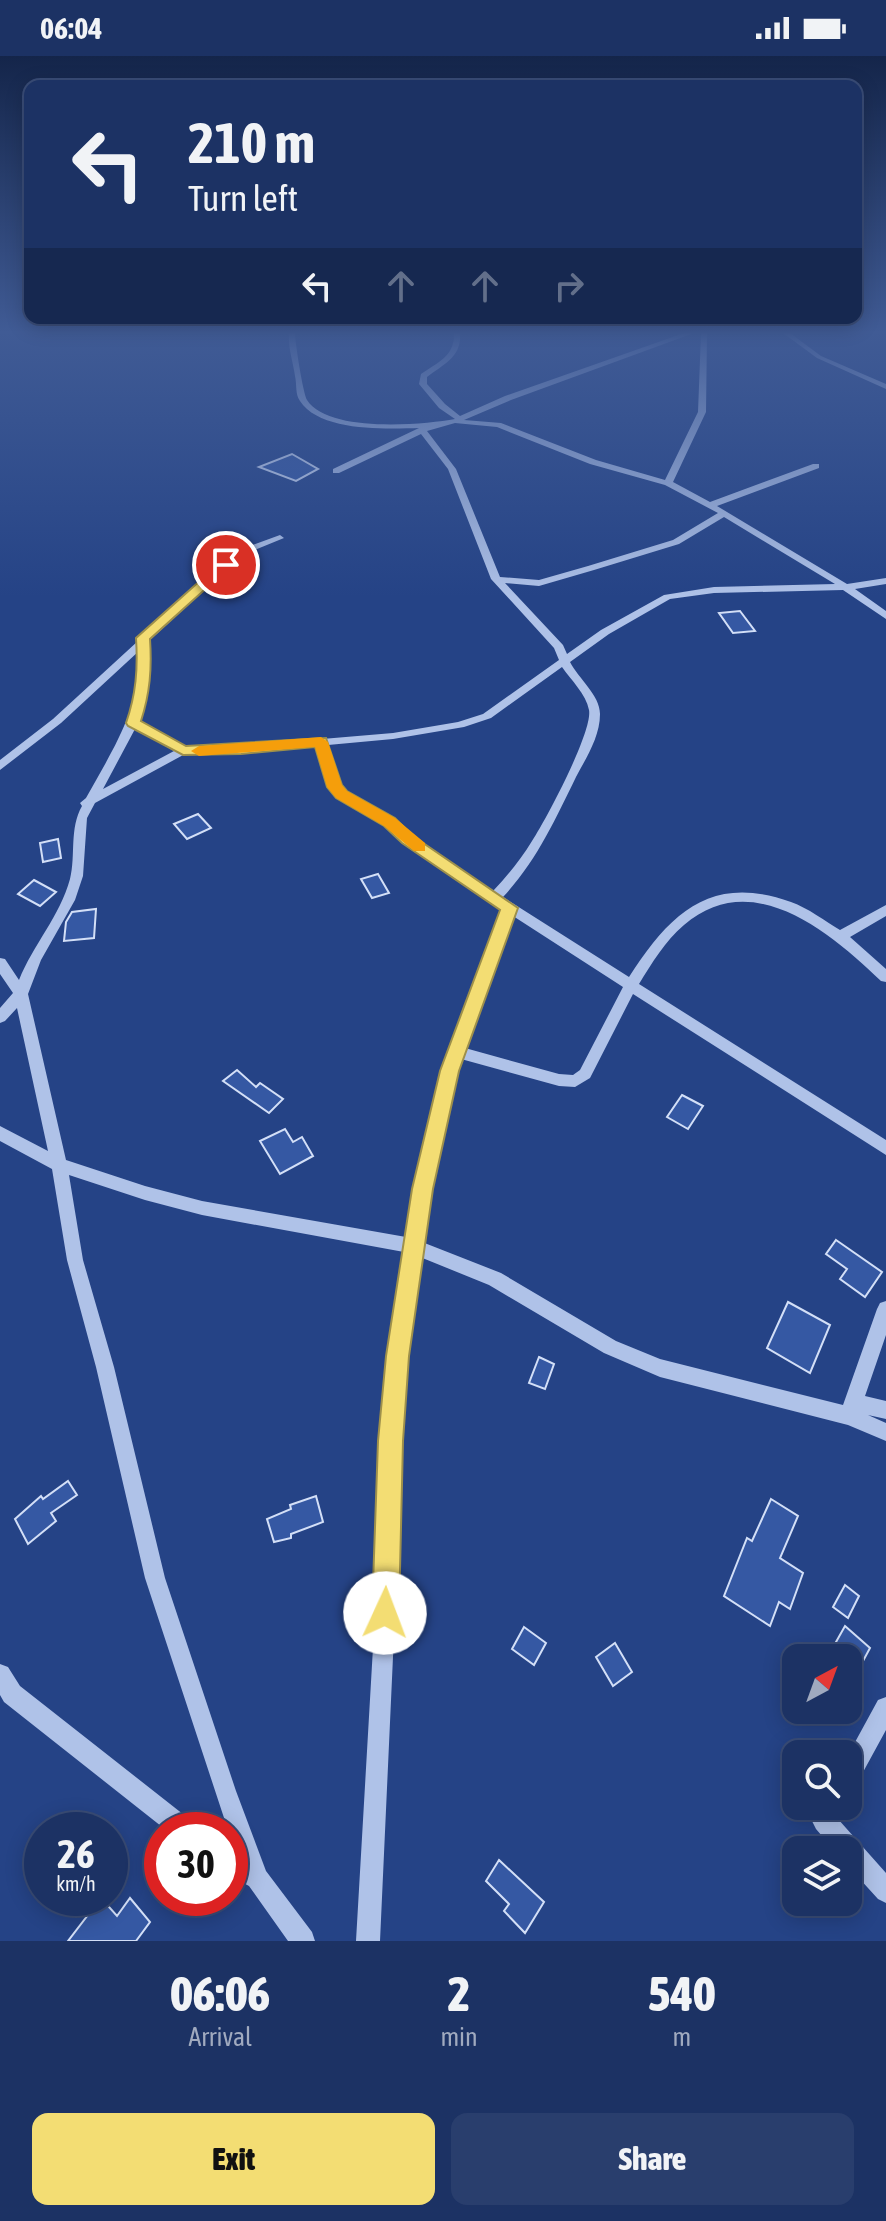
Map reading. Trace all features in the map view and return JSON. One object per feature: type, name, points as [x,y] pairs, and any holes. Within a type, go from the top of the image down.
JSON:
[{"type":"street","points":[[352,421],[374,426],[427,428]]},
{"type":"street","points":[[336,471],[427,428],[453,421]]},
{"type":"street","points":[[465,421],[498,425],[593,462],[668,483],[711,505],[846,587],[886,616]]},
{"type":"street","points":[[668,483],[698,421]]},
{"type":"street","points":[[427,428],[452,469],[472,511],[496,579],[551,637],[595,712],[595,727],[539,841],[514,877],[494,898]]},
{"type":"street","points":[[711,505],[816,466]]},
{"type":"street","points":[[513,599],[539,583],[667,545],[724,513]]},
{"type":"street","points":[[0,766],[57,721],[143,638],[226,565],[247,550],[280,538]]},
{"type":"street","points":[[496,579],[539,583]]},
{"type":"street","points":[[86,803],[183,751],[219,751],[393,736],[460,725],[499,708],[635,613],[667,597],[714,590],[846,587],[886,581]]},
{"type":"street","points":[[0,1017],[21,994],[34,960],[69,900],[77,876],[81,818],[86,803],[133,723],[141,698],[145,669],[143,638]]},
{"type":"street","points":[[133,723],[183,751]]},
{"type":"street","points":[[321,742],[335,787],[342,795],[390,822],[408,839],[494,898],[886,1148]]},
{"type":"street","points":[[457,1052],[559,1080],[575,1081],[585,1074],[631,985],[667,932],[679,920],[714,898],[732,895],[765,897],[840,936],[886,977]]},
{"type":"street","points":[[368,1941],[385,1613],[390,1441],[413,1246],[437,1117],[457,1052],[510,908]]},
{"type":"street","points":[[840,936],[886,910]]},
{"type":"street","points":[[0,963],[21,994],[59,1165],[75,1260],[105,1367],[155,1578],[257,1878],[303,1941]]},
{"type":"street","points":[[0,1133],[59,1165],[202,1208],[413,1246],[495,1279],[610,1347],[660,1368],[851,1409],[886,1410]]},
{"type":"street","points":[[851,1409],[885,1313]]},
{"type":"street","points":[[851,1409],[886,1432]]},
{"type":"street","points":[[0,1675],[12,1694],[162,1812]]},
{"type":"street","points":[[862,1752],[886,1708]]},
{"type":"street","points":[[825,1820],[886,1891]]},
{"type":"street","points":[[248,1873],[257,1878]]},
{"type":"building","points":[[292,454],[318,469],[296,481],[259,467]]},
{"type":"building","points":[[740,611],[755,631],[733,633],[719,613]]},
{"type":"building","points":[[198,814],[211,828],[187,839],[174,824]]},
{"type":"building","points":[[58,839],[61,858],[43,862],[40,843]]},
{"type":"building","points":[[378,874],[389,893],[372,898],[361,879]]},
{"type":"building","points":[[34,880],[56,892],[40,906],[18,894]]},
{"type":"building","points":[[96,909],[94,938],[64,941],[66,922],[72,912]]},
{"type":"building","points":[[237,1070],[256,1087],[260,1083],[283,1099],[269,1113],[223,1081]]},
{"type":"building","points":[[682,1095],[703,1106],[688,1129],[667,1117]]},
{"type":"building","points":[[285,1129],[293,1142],[302,1137],[313,1156],[280,1174],[260,1141]]},
{"type":"building","points":[[836,1240],[882,1272],[865,1297],[840,1279],[847,1269],[826,1254]]},
{"type":"building","points":[[788,1302],[830,1325],[810,1373],[767,1348]]},
{"type":"building","points":[[539,1357],[554,1364],[545,1389],[529,1383]]},
{"type":"building","points":[[68,1481],[77,1495],[51,1513],[56,1521],[28,1544],[15,1519],[41,1496],[43,1499]]},
{"type":"building","points":[[316,1496],[323,1522],[291,1534],[291,1538],[274,1542],[267,1519],[291,1509],[290,1505]]},
{"type":"building","points":[[771,1499],[798,1516],[780,1558],[803,1573],[790,1609],[779,1602],[770,1626],[724,1596],[747,1538],[752,1541]]},
{"type":"building","points":[[845,1585],[859,1596],[848,1618],[833,1607]]},
{"type":"building","points":[[845,1626],[870,1648],[862,1663],[862,1644],[835,1644]]},
{"type":"building","points":[[524,1627],[546,1643],[534,1665],[512,1649]]},
{"type":"building","points":[[615,1643],[632,1672],[613,1686],[596,1657]]},
{"type":"building","points":[[499,1860],[544,1902],[525,1933],[504,1911],[509,1904],[486,1881]]},
{"type":"building","points":[[130,1898],[150,1922],[136,1941],[68,1941],[87,1916],[128,1916]]},
{"type":"slow traffic","points":[[199,751],[321,742],[335,787],[342,795],[390,822],[420,847]]},
{"type":"route","points":[[226,565],[143,638],[145,669],[133,723],[183,751],[241,750],[321,742],[335,787],[342,795],[390,822],[408,839],[510,908],[449,1071],[423,1189],[398,1356],[390,1441],[385,1613]]}]
